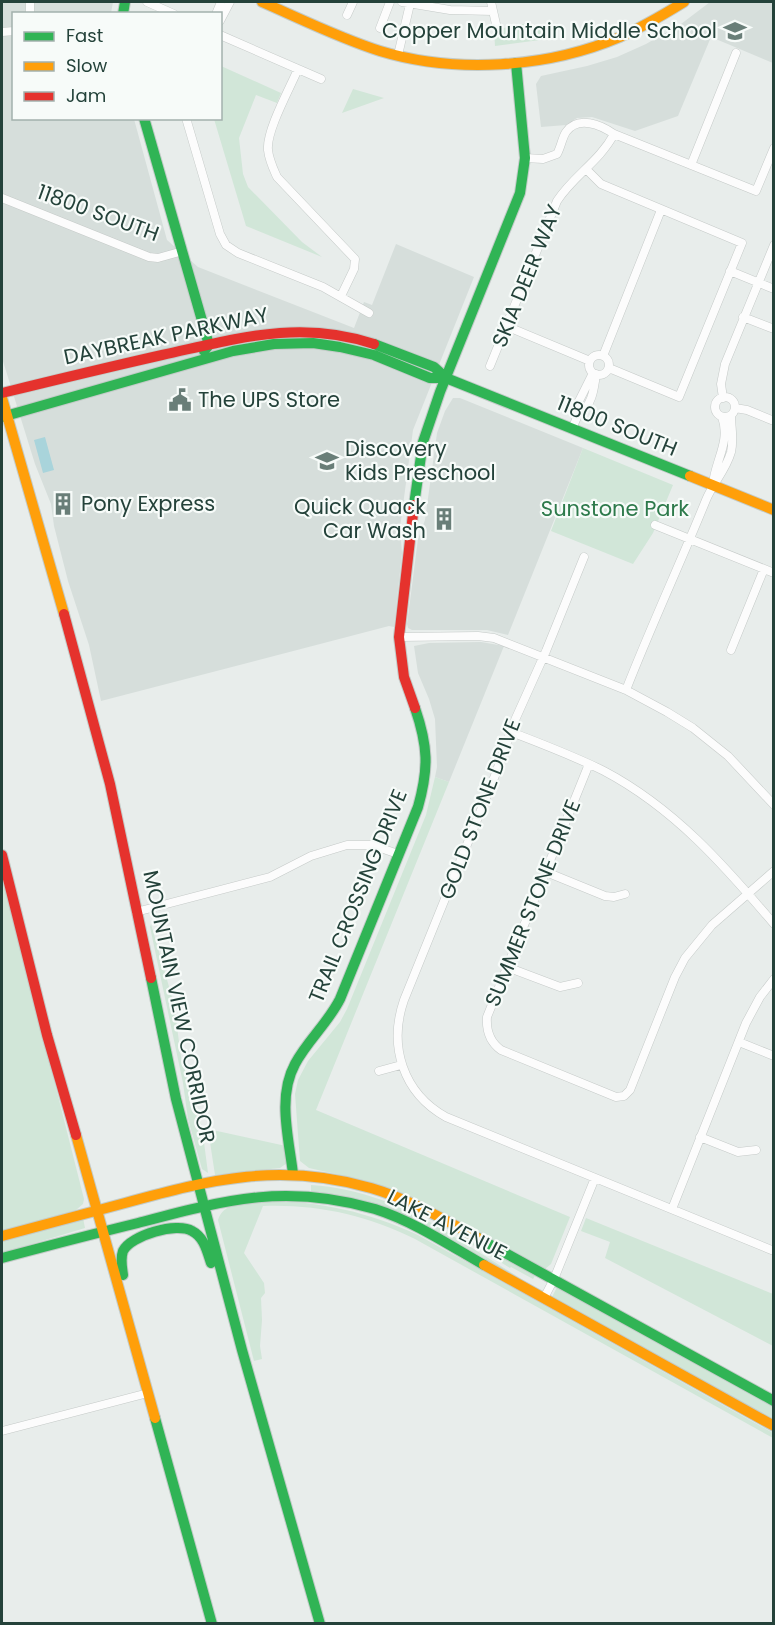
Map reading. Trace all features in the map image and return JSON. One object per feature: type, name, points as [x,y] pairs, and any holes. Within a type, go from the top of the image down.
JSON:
[{"type":"main road","points":[[262,2],[358,44],[433,62],[470,64],[516,63],[553,58],[612,40],[660,17],[684,2]]},
{"type":"main road","name":"TRAIL CROSSING DRIVE","points":[[293,1173],[286,1100],[290,1074],[298,1059],[337,1006],[418,807],[423,786],[426,749],[421,721],[404,677],[399,637],[419,463],[429,420],[515,209],[524,178],[525,158],[516,63]]},
{"type":"main road","points":[[145,120],[208,345],[202,354],[195,356],[188,364]]},
{"type":"main road","name":"DAYBREAK PARKWAY","points":[[2,393],[257,334],[307,331],[359,339],[395,351],[434,367],[446,378]]},
{"type":"main road","points":[[210,358],[217,350],[251,340],[257,334]]},
{"type":"main road","name":"DAYBREAK PARKWAY","points":[[4,417],[263,345],[312,343],[362,352],[430,378],[446,378]]},
{"type":"main road","name":"11800 SOUTH","points":[[446,378],[774,510]]},
{"type":"main road","name":"MOUNTAIN VIEW CORRIDOR","points":[[2,398],[4,417],[46,552],[110,783],[176,1100],[242,1350],[320,1623]]},
{"type":"main road","points":[[2,855],[46,1035],[98,1210],[212,1623]]},
{"type":"main road","name":"LAKE AVENUE","points":[[2,1236],[199,1183],[244,1175],[293,1173],[347,1181],[405,1199],[774,1401]]},
{"type":"main road","name":"LAKE AVENUE","points":[[2,1258],[245,1197],[282,1195],[342,1201],[366,1206],[416,1227],[774,1426]]},
{"type":"main road","points":[[168,1467],[159,1406],[121,1269],[122,1254],[130,1242],[137,1237],[175,1227],[196,1233],[205,1246],[242,1350]]},
{"type":"street","points":[[147,2],[171,12]]},
{"type":"street","points":[[222,17],[230,2]]},
{"type":"street","points":[[347,15],[353,2]]},
{"type":"street","points":[[380,28],[390,2]]},
{"type":"street","points":[[398,55],[406,2],[450,10],[493,11]]},
{"type":"street","points":[[491,2],[496,24]]},
{"type":"street","points":[[222,35],[321,80]]},
{"type":"street","points":[[691,165],[736,53]]},
{"type":"street","points":[[298,69],[269,134],[267,147],[270,162],[277,177],[355,259],[354,269],[341,296]]},
{"type":"street","points":[[187,120],[220,234],[226,245],[238,253],[323,287],[369,313]]},
{"type":"street","points":[[525,158],[543,159],[557,154],[567,132],[578,123],[594,123],[614,134],[756,191],[774,148]]},
{"type":"street","name":"SKIA DEER WAY","points":[[490,366],[557,201],[565,189],[609,144],[614,134]]},
{"type":"street","points":[[586,169],[601,184],[742,243],[679,397],[609,368]]},
{"type":"street","name":"11800 SOUTH","points":[[2,198],[148,257],[159,258],[183,250]]},
{"type":"street","points":[[603,356],[661,210]]},
{"type":"street","points":[[723,398],[721,384],[723,372],[743,317],[774,245]]},
{"type":"street","points":[[730,271],[774,289]]},
{"type":"street","points":[[743,317],[774,329]]},
{"type":"street","points":[[506,326],[590,361]]},
{"type":"street","points":[[572,429],[578,415],[585,410],[594,390],[594,374],[589,367],[590,361],[597,355],[603,356],[609,362],[609,368],[605,373],[594,374]]},
{"type":"street","points":[[626,690],[712,486],[714,470],[725,437],[722,417],[717,413],[715,407],[717,401],[723,398],[731,400],[733,437],[730,454],[722,474],[712,486]]},
{"type":"street","points":[[722,417],[733,411],[747,410],[774,421]]},
{"type":"street","points":[[655,525],[774,573]]},
{"type":"street","name":"GOLD STONE DRIVE","points":[[584,557],[511,732],[401,1009],[397,1035],[401,1065],[418,1095],[438,1113],[774,1251]]},
{"type":"street","points":[[731,650],[764,569]]},
{"type":"street","points":[[399,637],[489,637],[626,690],[667,712],[705,737],[738,766],[774,805]]},
{"type":"street","points":[[511,732],[589,764],[631,787],[670,814],[708,849],[774,924]]},
{"type":"street","name":"SUMMER STONE DRIVE","points":[[589,764],[487,1017],[488,1032],[495,1044],[505,1052],[616,1097],[624,1096],[630,1090],[675,977],[686,958],[712,925],[747,894]]},
{"type":"street","points":[[136,912],[259,880],[311,856],[347,845],[372,845],[398,854]]},
{"type":"street","points":[[747,894],[774,871]]},
{"type":"street","points":[[546,872],[608,896],[625,894]]},
{"type":"street","points":[[507,967],[560,987],[578,983]]},
{"type":"street","points":[[672,1209],[753,1010],[774,979]]},
{"type":"street","points":[[739,1042],[774,1056]]},
{"type":"street","points":[[380,1071],[401,1065]]},
{"type":"street","points":[[700,1137],[738,1152],[756,1149]]},
{"type":"street","points":[[544,1298],[596,1178]]},
{"type":"street","points":[[2,1431],[148,1393]]},
{"type":"shaded area","points":[[2,2],[113,2],[111,12],[12,12],[12,120],[134,120],[167,240],[198,267],[354,328],[364,302],[372,305],[396,244],[474,277],[413,430],[400,528],[402,553],[394,627],[389,626],[101,701],[89,645],[68,581],[54,526],[51,504],[35,464],[2,358]]},
{"type":"shaded area","points":[[710,2],[773,2],[773,63],[711,37],[678,116],[635,131],[592,117],[577,118],[566,125],[541,127],[536,84],[541,76],[617,57],[681,24]]},
{"type":"shaded area","points":[[453,398],[460,398],[583,448],[508,635],[487,630],[412,630],[407,624],[418,539],[425,520],[437,433],[445,411]]},
{"type":"shaded area","points":[[481,642],[504,646],[449,782],[435,777],[437,767],[435,719],[418,673],[414,646],[429,643]]},
{"type":"green space","points":[[528,23],[555,38],[495,46],[494,30]]},
{"type":"green space","points":[[222,66],[281,93],[277,103],[256,95],[239,138],[243,174],[248,187],[302,242],[322,257],[246,226],[214,120],[222,120]]},
{"type":"green space","points":[[353,89],[384,98],[342,113]]},
{"type":"green space","name":"Sunstone Park","points":[[583,448],[673,485],[653,533],[633,564],[551,531]]},
{"type":"green space","points":[[435,777],[449,782],[316,1110],[570,1217],[551,1264],[545,1269],[468,1227],[469,1225],[398,1191],[367,1181],[309,1168],[300,1161],[295,1094],[298,1080],[308,1061],[340,1022],[347,1009],[426,815]]},
{"type":"green space","points":[[2,874],[84,1199],[83,1204],[76,1210],[2,1232]]},
{"type":"green space","points":[[151,924],[174,1004],[181,1057],[202,1127],[208,1173],[202,1169],[188,1119]]},
{"type":"green space","points":[[208,1129],[286,1146],[287,1163],[280,1168],[215,1175]]},
{"type":"green space","points":[[322,1180],[368,1189],[412,1206],[536,1274],[533,1279],[510,1268],[463,1239],[464,1237],[404,1205],[369,1193],[321,1182]]},
{"type":"green space","points":[[311,1185],[364,1194],[398,1206],[430,1222],[448,1233],[447,1235],[453,1236],[520,1278],[440,1236],[311,1193]]},
{"type":"green space","points":[[265,1201],[305,1203],[343,1209],[381,1220],[418,1235],[773,1433],[773,1438],[415,1239],[360,1217],[322,1209],[263,1206],[244,1253],[264,1283],[265,1293],[261,1298],[262,1359],[254,1361],[218,1220],[225,1209],[231,1206]]},
{"type":"green space","points":[[83,1218],[85,1228],[2,1253],[2,1238]]},
{"type":"green space","points":[[586,1218],[773,1294],[773,1346],[605,1258],[610,1242],[581,1231]]},
{"type":"green space","points":[[557,1287],[773,1405],[773,1422],[552,1297]]},
{"type":"water","points":[[45,437],[54,470],[43,473],[34,440]]},
{"type":"traffic: fast","points":[[123,12],[125,2]]},
{"type":"traffic: fast","points":[[414,505],[423,442],[440,392],[520,193],[525,158],[516,63]]},
{"type":"traffic: fast","points":[[145,120],[209,345],[204,351]]},
{"type":"traffic: fast","points":[[2,417],[233,351],[274,344],[313,343],[340,347],[374,355],[430,378],[446,378]]},
{"type":"traffic: fast","points":[[374,344],[434,367],[446,378],[690,476]]},
{"type":"traffic: fast","points":[[293,1174],[285,1104],[290,1077],[300,1056],[340,999],[418,807],[426,757],[415,708]]},
{"type":"traffic: fast","points":[[151,978],[176,1099],[242,1350],[320,1624]]},
{"type":"traffic: fast","points":[[2,1258],[199,1207],[283,1196],[343,1201],[375,1209],[417,1227],[484,1265]]},
{"type":"traffic: fast","points":[[123,1275],[122,1257],[128,1245],[144,1235],[166,1229],[185,1229],[196,1234],[204,1245],[211,1263]]},
{"type":"traffic: fast","points":[[478,1238],[774,1401]]},
{"type":"traffic: fast","points":[[155,1418],[212,1624]]},
{"type":"traffic: slow","points":[[262,2],[380,51],[439,63],[470,65],[532,61],[562,56],[620,37],[684,2]]},
{"type":"traffic: slow","points":[[2,398],[64,614]]},
{"type":"traffic: slow","points":[[690,476],[774,510]]},
{"type":"traffic: slow","points":[[76,1135],[155,1418]]},
{"type":"traffic: slow","points":[[2,1236],[187,1187],[217,1181],[277,1175],[338,1180],[371,1188],[412,1204],[478,1238]]},
{"type":"traffic: slow","points":[[484,1265],[774,1426]]},
{"type":"traffic: jam","points":[[2,393],[216,343],[268,334],[320,333],[374,344]]},
{"type":"traffic: jam","points":[[414,505],[399,637],[404,677],[415,708]]},
{"type":"traffic: jam","points":[[64,614],[110,784],[151,978]]},
{"type":"traffic: jam","points":[[2,855],[47,1035],[76,1135]]},
{"type":"place","name":"Copper Mountain Middle School","points":[[735,31]]},
{"type":"place","name":"The UPS Store","points":[[180,400]]},
{"type":"place","name":"Discovery Kids Preschool","points":[[327,461]]},
{"type":"place","name":"Pony Express","points":[[63,504]]},
{"type":"place","name":"Quick Quack Car Wash","points":[[444,519]]}]
